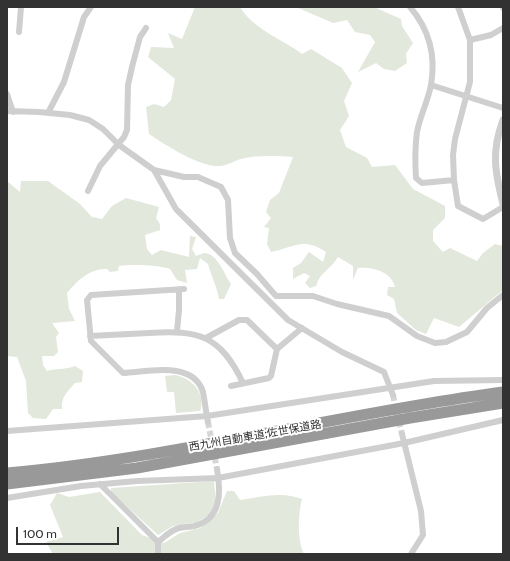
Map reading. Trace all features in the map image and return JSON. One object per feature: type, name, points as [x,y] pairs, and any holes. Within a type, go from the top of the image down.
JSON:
[{"type":"highway","name":"西九州自動車道;佐世保道路","points":[[7,473],[120,460],[444,400],[503,392]]},
{"type":"highway","name":"西九州自動車道;佐世保道路","points":[[7,484],[137,468],[417,416],[503,404]]},
{"type":"street","points":[[19,32],[21,7]]},
{"type":"street","points":[[48,113],[64,82],[84,17],[91,7]]},
{"type":"street","points":[[410,7],[417,15],[429,40],[432,55],[431,85],[418,131],[415,154],[416,178],[422,183],[454,180]]},
{"type":"street","points":[[458,7],[470,40],[471,68],[467,97],[455,139],[453,155],[454,180],[458,206],[483,219],[503,205],[495,172],[495,156],[498,135],[503,120]]},
{"type":"street","points":[[88,191],[100,166],[118,144],[127,130],[128,85],[136,49],[146,28]]},
{"type":"street","points":[[470,40],[491,35],[503,28]]},
{"type":"street","points":[[431,85],[503,108]]},
{"type":"street","points":[[7,94],[10,112],[70,115],[89,120],[103,129],[118,144],[154,170],[184,177],[198,177],[221,187],[228,200],[230,238],[235,253],[257,274],[276,296],[313,296],[337,304],[389,316],[417,336],[436,343],[446,342],[467,332],[487,308],[503,295]]},
{"type":"street","points":[[154,170],[176,209],[288,320],[342,352],[384,372],[393,392]]},
{"type":"street","points":[[177,331],[182,289],[91,295],[86,300],[91,340],[123,374],[171,370],[189,375],[198,382],[202,391],[207,419]]},
{"type":"street","points":[[206,338],[239,320],[247,320],[277,349]]},
{"type":"street","points":[[231,386],[269,378],[271,376],[277,349],[302,328]]},
{"type":"street","points":[[90,336],[177,331],[187,332],[206,338],[227,356],[243,383]]},
{"type":"street","points":[[7,431],[207,419],[393,392],[434,381],[503,380]]},
{"type":"street","points":[[7,498],[100,484],[218,478],[404,443],[503,420]]},
{"type":"street","points":[[402,434],[421,511],[423,535],[411,554]]},
{"type":"street","points":[[158,542],[178,528],[195,526],[205,522],[214,514],[220,499],[217,469]]},
{"type":"street","points":[[100,484],[158,542],[158,554]]},
{"type":"shaded area","points":[[195,7],[240,7],[260,28],[302,54],[311,49],[342,68],[352,83],[344,101],[349,116],[340,130],[346,147],[367,158],[372,167],[395,165],[413,189],[445,206],[445,218],[433,230],[433,241],[443,252],[450,248],[477,261],[483,253],[495,244],[503,246],[503,290],[459,327],[434,318],[426,334],[416,330],[397,313],[394,299],[387,295],[388,287],[395,287],[393,282],[390,277],[380,271],[369,268],[358,268],[353,280],[353,266],[338,257],[320,277],[316,286],[310,288],[305,283],[310,276],[304,273],[293,279],[293,268],[301,263],[309,252],[323,262],[326,252],[318,247],[299,244],[271,252],[267,244],[269,228],[264,227],[271,218],[266,212],[270,200],[279,193],[293,157],[253,157],[241,159],[221,166],[213,166],[193,160],[149,134],[146,107],[154,104],[164,107],[171,100],[175,79],[148,57],[151,47],[174,48],[168,33],[182,39]]},
{"type":"shaded area","points":[[296,7],[374,7],[401,19],[402,26],[413,43],[406,54],[407,63],[395,71],[384,69],[376,63],[358,72],[375,42],[370,35],[355,32],[347,20],[333,23]]},
{"type":"shaded area","points":[[7,181],[20,192],[21,181],[48,181],[80,204],[92,217],[102,219],[112,206],[126,198],[159,207],[156,218],[160,224],[160,230],[145,235],[147,249],[152,255],[161,250],[189,257],[190,236],[196,237],[192,249],[196,256],[205,253],[214,257],[231,284],[224,299],[219,299],[208,264],[200,258],[197,269],[185,270],[187,283],[177,280],[170,269],[145,265],[119,266],[118,271],[110,272],[107,269],[101,269],[84,276],[67,293],[69,309],[75,321],[52,323],[59,333],[56,337],[58,352],[54,356],[42,356],[43,365],[47,371],[75,366],[83,371],[82,382],[75,383],[67,392],[62,401],[62,409],[53,409],[46,419],[33,418],[28,413],[26,381],[17,357],[7,356]]},
{"type":"shaded area","points":[[175,375],[187,379],[196,387],[202,404],[200,411],[176,413],[174,392],[167,392],[165,376]]},
{"type":"shaded area","points":[[214,481],[216,502],[212,513],[197,522],[173,526],[158,535],[111,492],[111,488]]},
{"type":"shaded area","points":[[227,491],[234,491],[240,500],[279,495],[287,495],[302,499],[299,527],[300,542],[304,554],[53,554],[46,542],[63,537],[50,505],[57,493],[69,497],[100,492],[142,535],[164,543],[180,533],[200,528],[218,513]]},
{"type":"tunnel","points":[[393,395],[402,434]]},
{"type":"tunnel","points":[[208,422],[217,469]]}]
